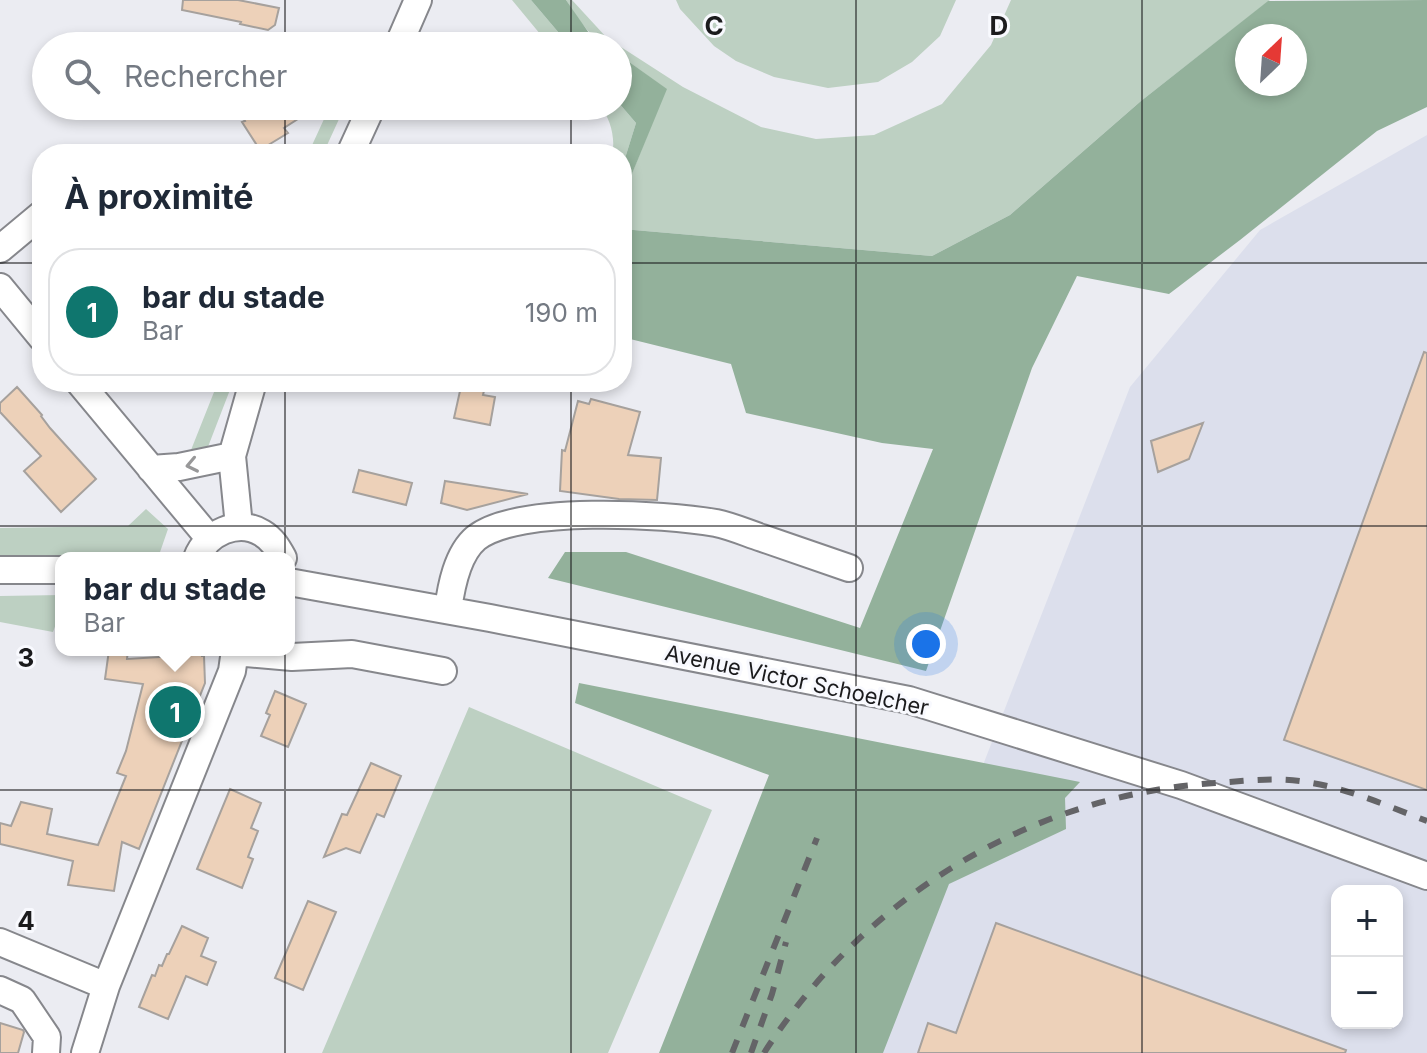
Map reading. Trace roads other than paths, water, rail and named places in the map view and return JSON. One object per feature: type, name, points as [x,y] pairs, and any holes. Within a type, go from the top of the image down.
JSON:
[{"type":"street","points":[[404,32],[418,0]]},
{"type":"street","points":[[355,144],[366,120]]},
{"type":"street","points":[[0,249],[32,222]]},
{"type":"street","points":[[0,287],[32,326]]},
{"type":"street","points":[[87,392],[151,469],[203,548],[223,530],[239,526],[259,531],[275,543],[280,552]]},
{"type":"street","points":[[239,526],[232,456],[250,392]]},
{"type":"street","points":[[151,469],[179,467],[232,456]]},
{"type":"street","points":[[448,610],[459,565],[474,540],[488,531],[540,518],[633,515],[717,523],[849,568]]},
{"type":"street","points":[[0,570],[55,570]]},
{"type":"street","name":"Avenue Victor Schoelcher","points":[[295,583],[909,700],[1181,785],[1427,876]]},
{"type":"street","points":[[282,656],[352,654],[443,671]]},
{"type":"street","points":[[85,1053],[106,986],[232,671],[234,656]]},
{"type":"street","points":[[0,942],[106,986]]},
{"type":"street","points":[[0,990],[22,1000],[47,1037],[46,1053]]},
{"type":"railway","points":[[764,1053],[804,997],[850,947],[901,903],[957,864],[1017,833],[1080,808],[1147,792],[1215,783],[1283,780],[1337,789],[1427,821]]},
{"type":"railway","points":[[732,1053],[817,838]]},
{"type":"railway","points":[[751,1053],[786,942]]},
{"type":"place","name":"bar du stade","points":[[175,712]]}]
